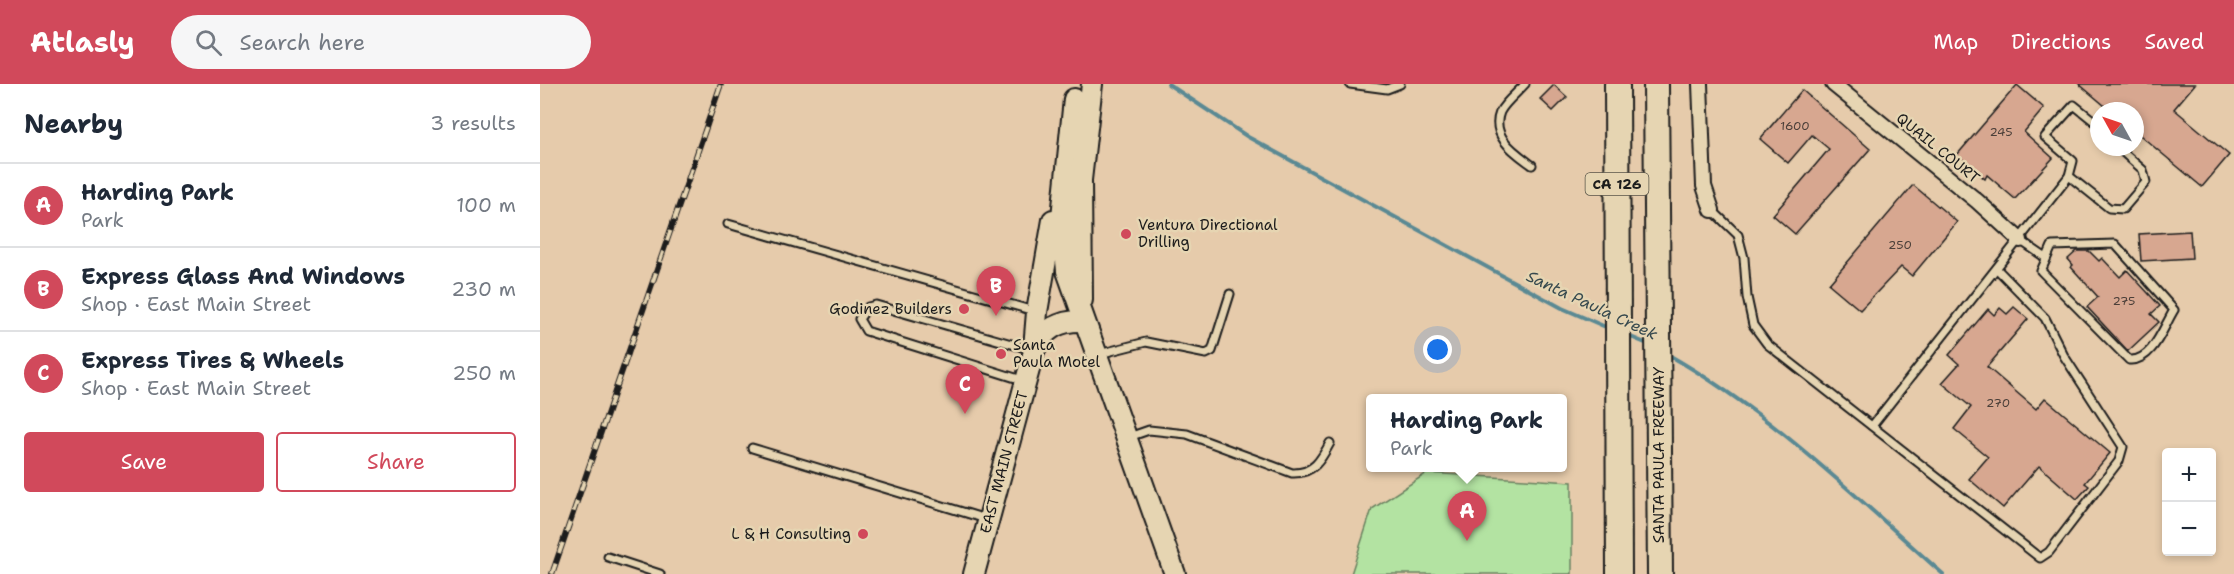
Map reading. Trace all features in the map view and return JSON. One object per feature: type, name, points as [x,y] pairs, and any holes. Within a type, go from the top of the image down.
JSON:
[{"type":"highway","name":"CA 126","points":[[1617,84],[1619,574]]},
{"type":"highway","name":"SANTA PAULA FREEWAY","points":[[1656,84],[1660,574]]},
{"type":"street","points":[[1700,84],[1704,186],[1712,210]]},
{"type":"street","name":"QUAIL COURT","points":[[1833,84],[2020,240]]},
{"type":"street","points":[[1083,92],[1062,229],[1067,271],[1071,289],[1083,315],[1175,574]]},
{"type":"street","name":"EAST MAIN STREET","points":[[974,574],[1034,351],[1037,312],[1083,92]]},
{"type":"street","name":"EAST MAIN STREET","points":[[1034,351],[1042,336],[1056,325],[1083,315]]},
{"type":"lane","points":[[1350,84],[1387,89],[1400,84]]},
{"type":"lane","points":[[1525,84],[1500,112],[1499,122],[1502,138],[1507,147],[1532,165]]},
{"type":"lane","points":[[1872,426],[2069,176],[2073,161],[2045,137],[2074,105],[2090,118]]},
{"type":"lane","points":[[2069,176],[2109,208],[2123,209],[2146,182],[2143,170],[2127,156]]},
{"type":"lane","points":[[1712,210],[1738,235],[1744,258],[1747,297],[1753,325],[1767,344],[2040,558],[2049,552],[2119,461],[2123,447],[2064,356],[2045,318],[1997,269]]},
{"type":"lane","points":[[728,224],[1037,312]]},
{"type":"lane","points":[[2020,240],[2046,258]]},
{"type":"lane","points":[[2115,244],[2174,310],[2146,356],[2138,361],[2129,360],[2101,333],[2041,271],[2046,258],[2052,246],[2115,244]]},
{"type":"lane","points":[[1097,355],[1134,343],[1146,342],[1206,354],[1212,351],[1230,294]]},
{"type":"lane","points":[[1026,381],[866,331],[859,319],[861,312],[876,305],[1034,351]]},
{"type":"lane","points":[[1126,437],[1149,430],[1187,434],[1292,473],[1301,474],[1313,468],[1322,459],[1330,443]]},
{"type":"lane","points":[[752,448],[988,520]]},
{"type":"lane","points":[[608,557],[660,574]]},
{"type":"green space","points":[[1427,473],[1572,482],[1572,574],[1351,574],[1372,509]]},
{"type":"building","points":[[2079,84],[2195,84],[2174,109],[2229,155],[2202,187],[2144,139],[2144,102],[2100,102]]},
{"type":"building","points":[[1554,85],[1567,97],[1553,111],[1540,99]]},
{"type":"building","points":[[2017,85],[2044,108],[2024,132],[2053,158],[2015,199],[1987,175],[1985,179],[1957,155]]},
{"type":"building","points":[[1802,90],[1870,149],[1795,234],[1773,215],[1829,149],[1812,135],[1788,163],[1760,139]]},
{"type":"building","points":[[1913,185],[1957,222],[1912,276],[1901,267],[1860,310],[1829,284]]},
{"type":"building","points":[[2190,231],[2192,258],[2141,261],[2139,234]]},
{"type":"building","points":[[2077,251],[2089,251],[2099,261],[2102,258],[2120,277],[2127,270],[2160,306],[2151,314],[2159,322],[2128,351],[2087,307],[2098,297],[2071,267],[2073,265],[2068,259]]},
{"type":"building","points":[[2014,307],[2028,319],[1987,367],[2036,409],[2045,398],[2110,453],[2085,483],[2089,486],[2077,499],[2039,466],[2003,508],[1969,479],[1988,457],[1954,429],[1971,407],[1942,383],[1959,364],[1949,355],[1988,309],[1994,315],[2000,308],[2007,314]]},
{"type":"waterway","name":"Santa Paula Creek","points":[[1168,84],[1248,137],[1562,308],[1608,328]]},
{"type":"waterway","name":"Santa Paula Creek","points":[[1626,335],[1650,345]]},
{"type":"waterway","name":"Santa Paula Creek","points":[[1667,354],[1741,402],[1811,456],[1943,574]]},
{"type":"railway","points":[[552,574],[721,84]]},
{"type":"place","name":"Ventura Directional Drilling","points":[[1126,234]]},
{"type":"place","name":"Godinez Builders","points":[[964,309]]},
{"type":"place","name":"Express Glass And Windows","points":[[996,316]]},
{"type":"place","name":"Santa Paula Motel","points":[[1001,354]]},
{"type":"place","name":"Express Tires & Wheels","points":[[965,414]]},
{"type":"place","name":"L & H Consulting","points":[[863,534]]},
{"type":"place","name":"Harding Park","points":[[1467,541]]}]
